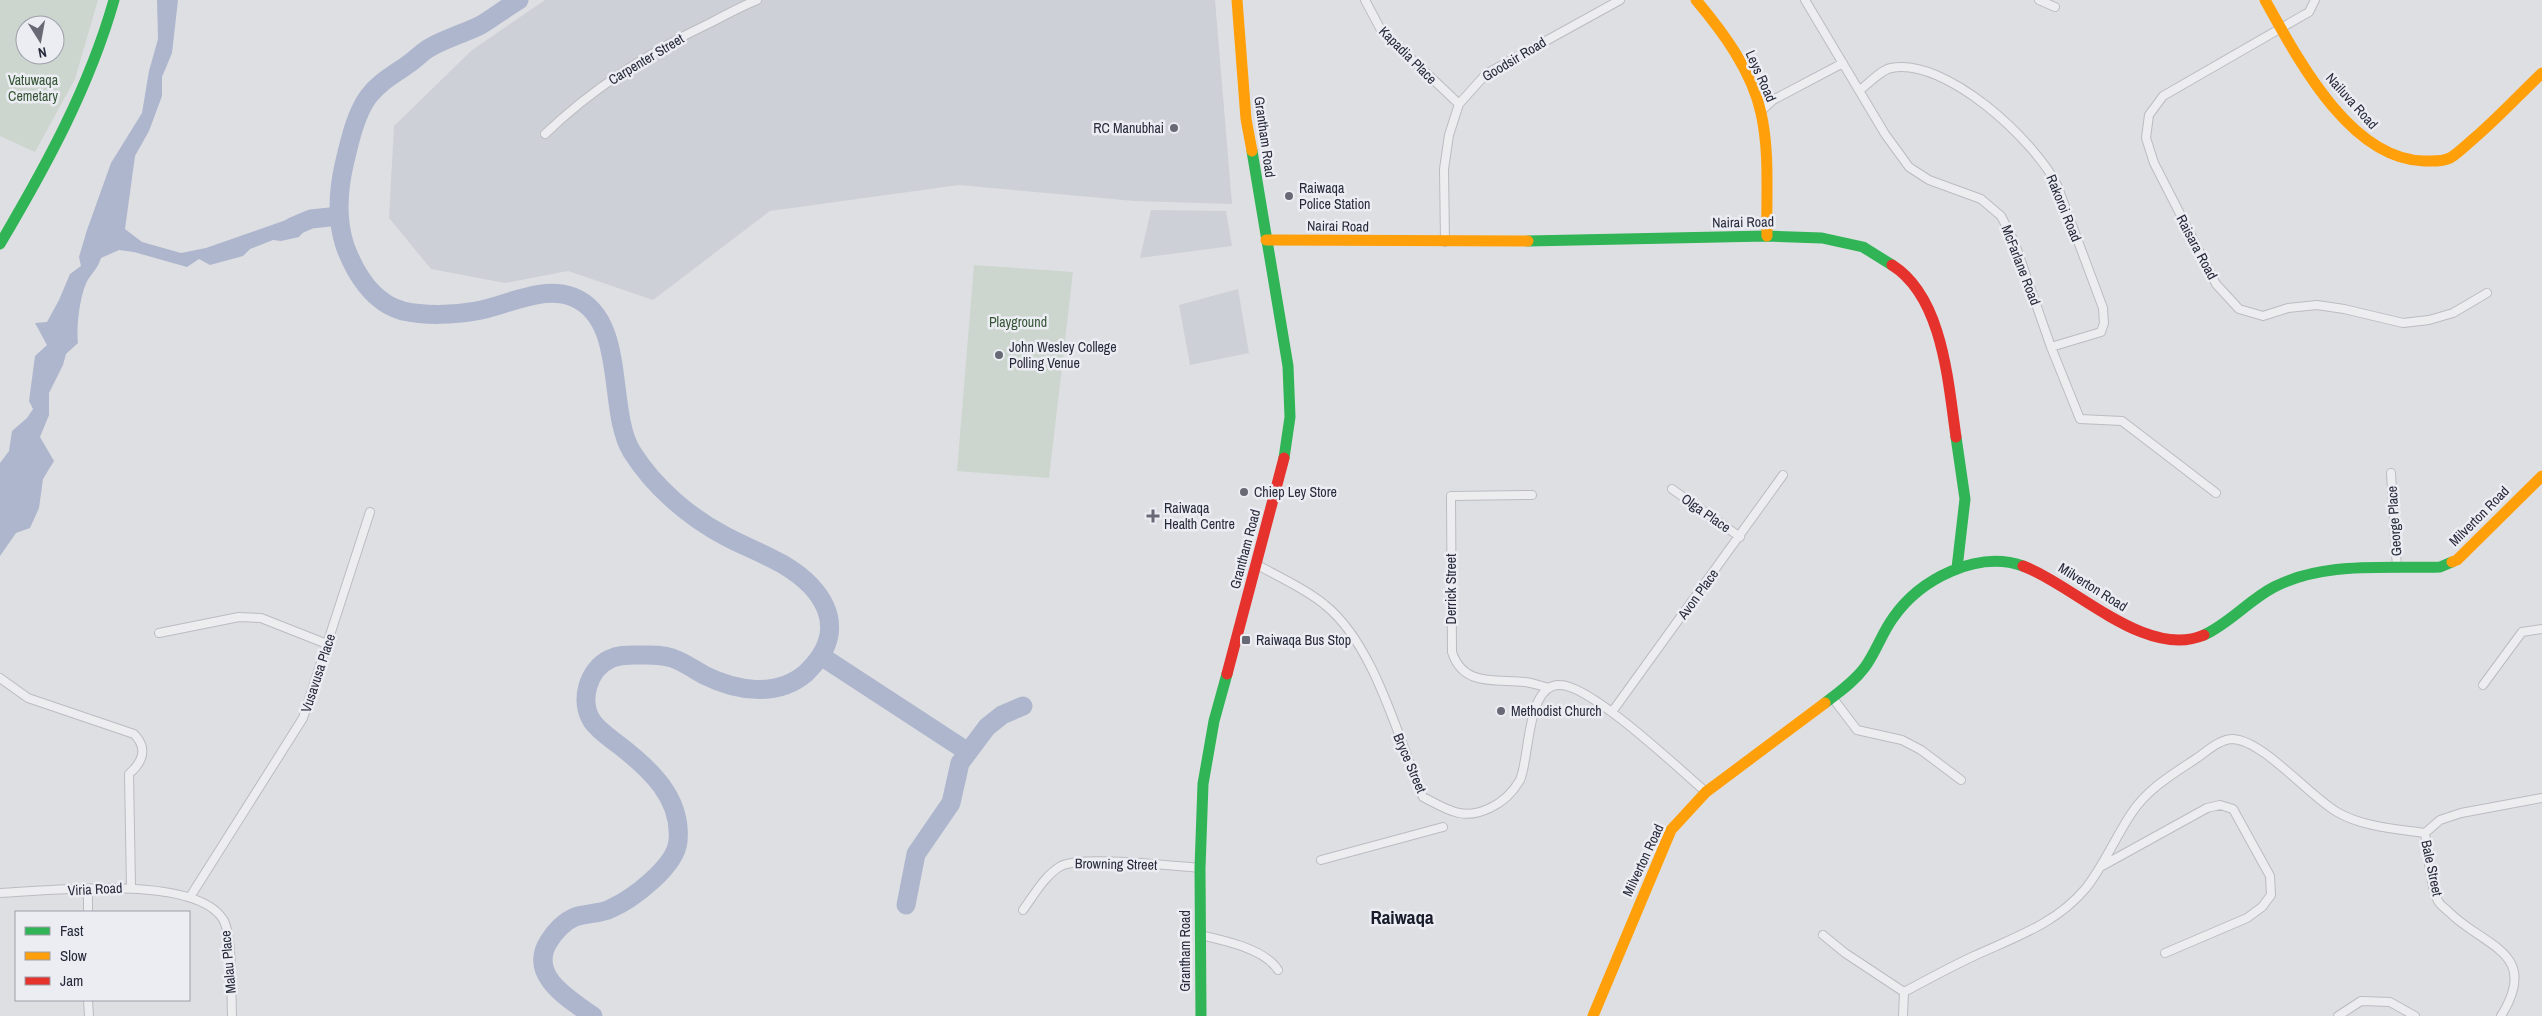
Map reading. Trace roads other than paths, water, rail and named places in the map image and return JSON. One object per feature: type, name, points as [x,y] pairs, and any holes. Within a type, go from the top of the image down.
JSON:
[{"type":"main road","points":[[0,244],[79,101],[96,62],[114,0]]},
{"type":"main road","name":"Grantham Road","points":[[1201,1016],[1200,868],[1203,784],[1214,721],[1284,462],[1288,438],[1291,394],[1288,366],[1246,119],[1237,0]]},
{"type":"main road","name":"Leys Road","points":[[1696,0],[1713,20],[1731,48],[1761,111],[1766,146],[1767,236]]},
{"type":"main road","name":"Nailuva Road","points":[[2265,0],[2309,75],[2338,110],[2368,141],[2396,158],[2422,163],[2450,158],[2478,136],[2542,72]]},
{"type":"main road","name":"Nairai Road","points":[[1266,240],[1445,242],[1767,236],[1822,238],[1863,247],[1897,268],[1919,290],[1937,325],[1956,434],[1965,500],[1958,568]]},
{"type":"main road","name":"Milverton Road","points":[[1593,1016],[1671,830],[1706,792],[1851,683],[1867,665],[1880,637],[1903,604],[1928,584],[1958,568],[1985,560],[2016,564],[2057,580],[2138,632],[2159,639],[2189,640],[2213,630],[2250,605],[2263,593],[2310,572],[2328,569],[2440,568],[2457,560],[2475,545],[2509,506],[2542,476]]},
{"type":"street","name":"Carpenter Street","points":[[545,134],[592,93],[619,74],[692,32],[757,0]]},
{"type":"street","name":"Kapadia Place","points":[[1365,0],[1381,30],[1459,104]]},
{"type":"street","name":"Goodsir Road","points":[[1445,242],[1444,169],[1449,135],[1459,104],[1486,74],[1620,0]]},
{"type":"street","name":"McFarlane Road","points":[[1805,0],[1885,134],[1909,167],[1929,180],[1981,199],[2001,216],[2014,241],[2051,347],[2080,419],[2122,421],[2216,493]]},
{"type":"street","points":[[2039,0],[2055,7]]},
{"type":"street","name":"Raisara Road","points":[[2316,0],[2309,12],[2163,96],[2149,115],[2146,138],[2154,163],[2216,284],[2238,309],[2262,316],[2288,308],[2317,305],[2344,309],[2403,323],[2429,320],[2453,313],[2487,293]]},
{"type":"street","points":[[1761,111],[1774,100],[1843,63]]},
{"type":"street","name":"Rakoroi Road","points":[[1860,90],[1889,68],[1908,66],[1929,72],[1953,82],[2004,121],[2048,168],[2057,185],[2101,300],[2104,323],[2101,332],[2051,347]]},
{"type":"street","name":"George Place","points":[[2391,473],[2397,568]]},
{"type":"street","name":"Avon Place","points":[[1612,712],[1784,475]]},
{"type":"street","name":"Olga Place","points":[[1672,489],[1740,537]]},
{"type":"street","name":"Derrick Street","points":[[1532,495],[1451,496],[1452,652],[1456,664],[1464,672],[1477,678],[1526,682],[1548,688]]},
{"type":"street","name":"Vusavusa Place","points":[[190,897],[303,718],[370,512]]},
{"type":"street","name":"Bryce Street","points":[[1256,564],[1325,604],[1347,627],[1380,687],[1423,797],[1459,814],[1476,815],[1496,806],[1512,793],[1525,763],[1537,703],[1548,688]]},
{"type":"street","points":[[159,633],[240,617],[261,618],[327,644]]},
{"type":"street","points":[[2483,684],[2522,632],[2542,629]]},
{"type":"street","points":[[0,678],[28,698],[134,734],[141,741],[143,752],[141,761],[129,774],[131,887]]},
{"type":"street","points":[[1548,688],[1559,684],[1574,687],[1612,712],[1706,792]]},
{"type":"street","points":[[1832,697],[1857,730],[1902,740],[1921,750],[1961,780]]},
{"type":"street","points":[[1904,992],[1975,956],[2039,928],[2072,901],[2102,866],[2132,813],[2144,797],[2159,783],[2218,743],[2232,739],[2246,742],[2289,772],[2312,796],[2339,813],[2371,825],[2425,833],[2440,820],[2461,813],[2542,798]]},
{"type":"street","points":[[2102,866],[2207,808],[2220,806],[2233,808],[2270,876],[2271,895],[2262,907],[2247,918],[2165,953]]},
{"type":"street","points":[[1321,860],[1443,827]]},
{"type":"street","name":"Bale Street","points":[[2425,833],[2438,901],[2460,922],[2503,951],[2514,968],[2513,991],[2501,1016]]},
{"type":"street","name":"Browning Street","points":[[1023,910],[1057,869],[1068,863],[1142,863],[1200,868]]},
{"type":"street","name":"Viria Road","points":[[0,893],[131,887],[190,897]]},
{"type":"street","points":[[88,890],[88,911]]},
{"type":"street","name":"Malau Place","points":[[190,897],[217,913],[226,927],[232,1016]]},
{"type":"street","points":[[1200,934],[1257,953],[1269,959],[1278,970]]},
{"type":"street","points":[[1823,935],[1845,953],[1904,992]]},
{"type":"street","points":[[1903,1016],[1904,992]]},
{"type":"street","points":[[88,1001],[89,1016]]},
{"type":"street","points":[[2338,1016],[2361,1001],[2390,1002],[2415,1016]]},
{"type":"water","points":[[157,0],[178,0],[172,53],[162,77],[162,96],[149,131],[135,156],[125,229],[142,242],[181,253],[206,248],[286,220],[314,213],[319,224],[307,228],[299,237],[281,241],[273,240],[250,249],[243,256],[210,265],[199,259],[187,267],[134,252],[119,250],[101,258],[83,292],[78,319],[78,343],[66,354],[63,365],[49,393],[49,415],[40,437],[54,461],[43,479],[39,508],[30,528],[16,533],[0,556],[0,463],[9,451],[12,431],[27,418],[33,409],[29,401],[35,356],[47,345],[35,323],[47,322],[70,274],[81,266],[79,257],[111,163],[142,113],[149,71],[158,39]]},
{"type":"waterway","points":[[519,0],[481,25],[428,49],[377,87],[363,104],[350,139],[339,195],[339,216],[342,236],[354,266],[366,286],[374,294],[392,307],[412,313],[449,314],[467,312],[549,293],[573,297],[590,308],[602,325],[609,345],[624,434],[632,452],[641,465],[673,500],[698,520],[725,536],[781,563],[802,577],[820,597],[828,615],[830,628],[828,641],[823,651],[806,673],[795,681],[769,689],[743,688],[729,685],[716,681],[676,660],[655,655],[626,655],[613,658],[602,664],[591,678],[586,695],[586,704],[592,721],[601,731],[642,764],[662,786],[675,811],[678,826],[678,841],[675,851],[670,861],[652,881],[630,898],[610,909],[571,919],[560,927],[549,941],[544,953],[543,965],[547,975],[563,994],[593,1016]]},
{"type":"waterway","points":[[292,227],[311,219],[339,216]]},
{"type":"waterway","points":[[821,656],[968,752]]},
{"type":"waterway","points":[[906,905],[916,854],[951,803],[960,763],[987,727],[1002,715],[1023,706]]},
{"type":"place","name":"RC Manubhai","points":[[1174,128]]},
{"type":"place","name":"Raiwaqa Police Station","points":[[1289,196]]},
{"type":"place","name":"John Wesley College Polling Venue","points":[[999,355]]},
{"type":"place","name":"Chiep Ley Store","points":[[1244,492]]},
{"type":"place","name":"Raiwaqa Health Centre","points":[[1153,516]]},
{"type":"place","name":"Raiwaqa Bus Stop","points":[[1246,640]]},
{"type":"place","name":"Methodist Church","points":[[1501,711]]},
{"type":"district","name":"Raiwaqa","points":[[1402,917]]},
{"type":"park label","name":"Vatuwaqa Cemetary","points":[[33,88]]},
{"type":"park label","name":"Playground","points":[[1018,322]]}]
